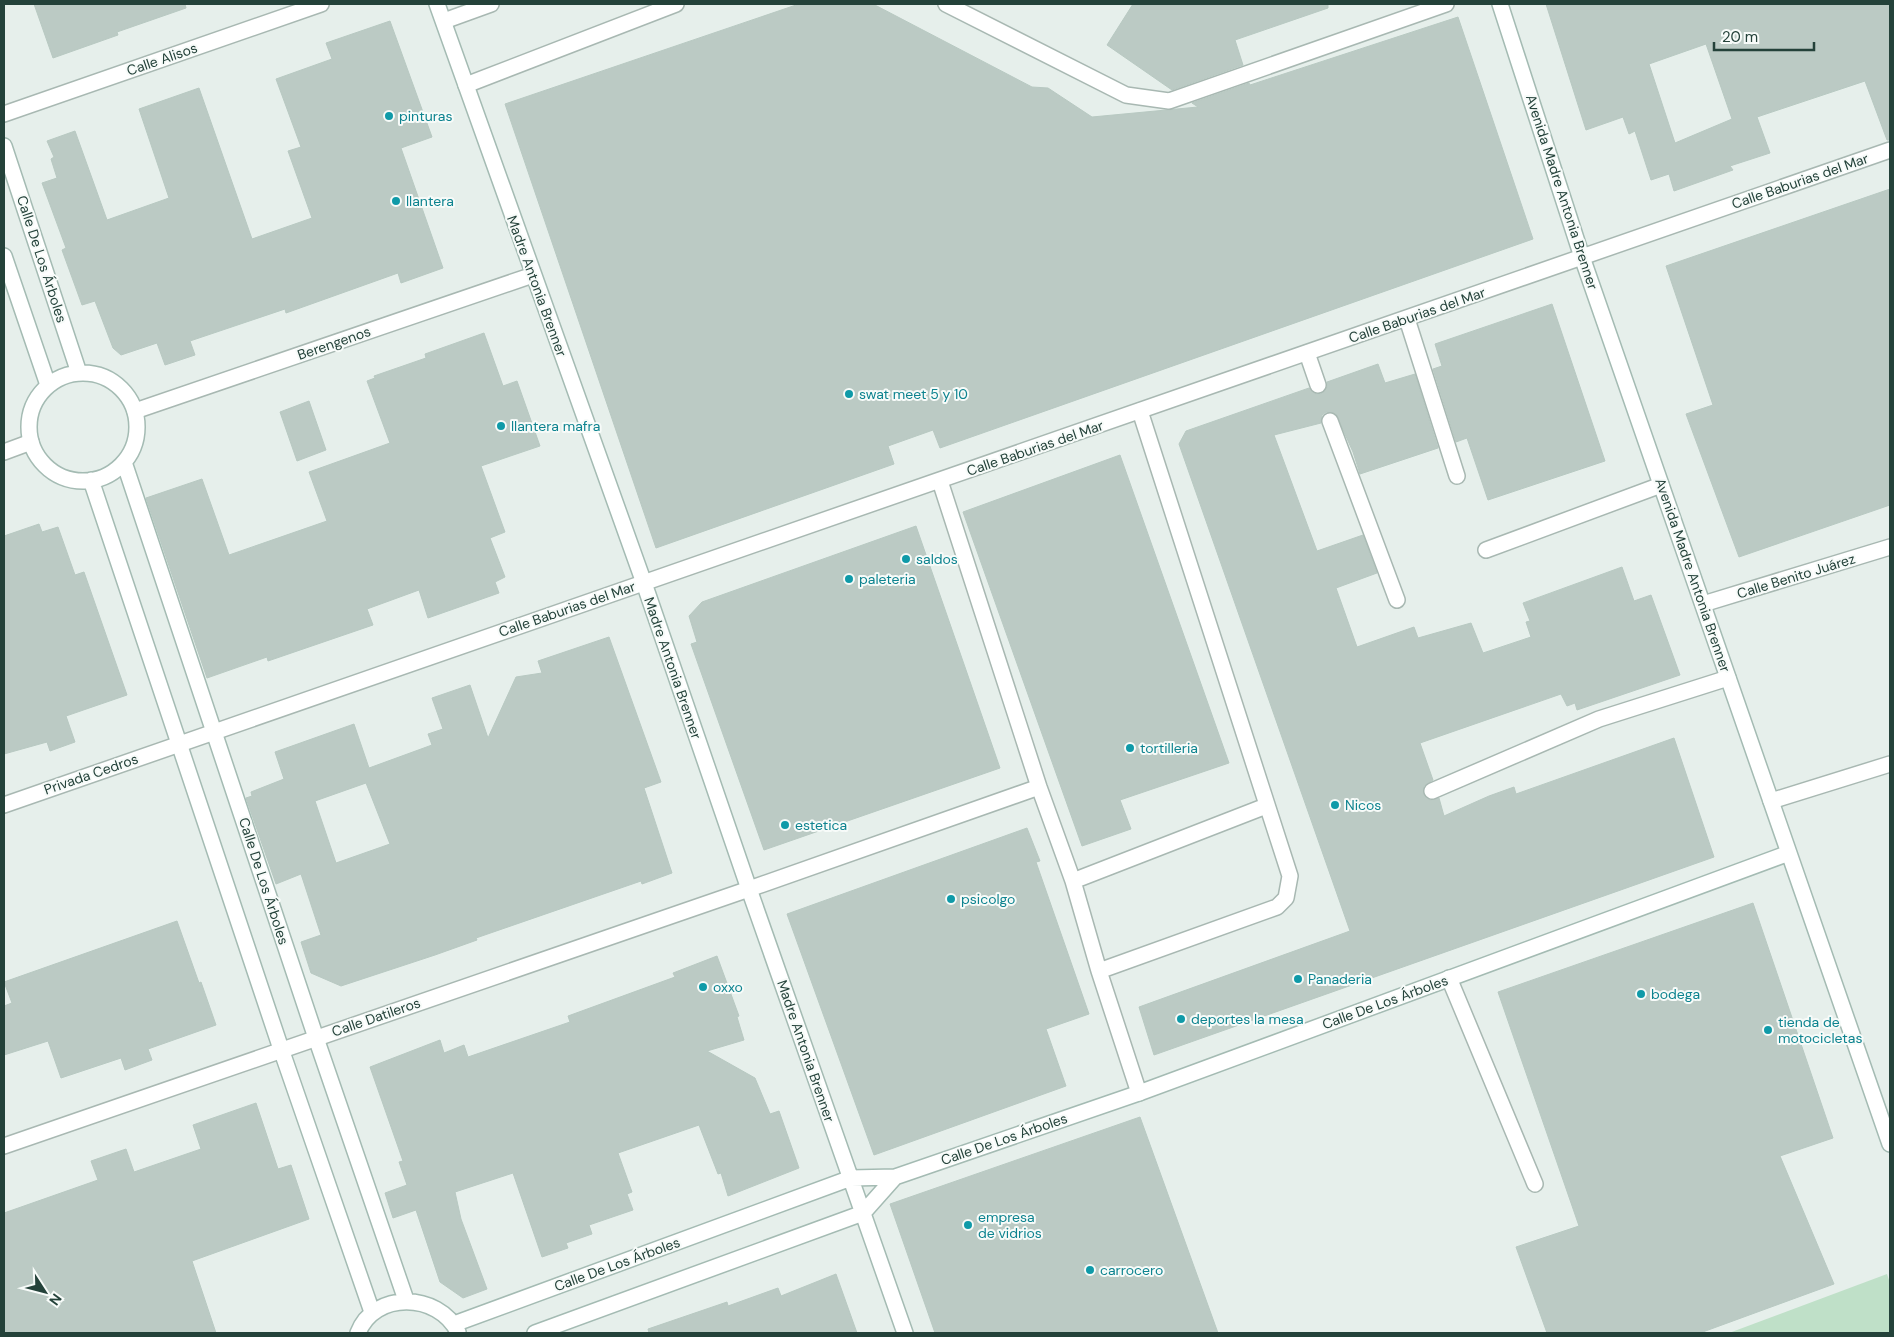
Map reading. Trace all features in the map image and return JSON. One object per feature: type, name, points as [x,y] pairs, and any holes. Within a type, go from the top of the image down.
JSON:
[{"type":"street","name":"Calle Alisos","points":[[4,114],[321,4]]},
{"type":"street","name":"Madre Antonia Brenner","points":[[438,4],[644,583],[905,1333]]},
{"type":"street","points":[[444,21],[491,4]]},
{"type":"street","points":[[466,85],[676,4]]},
{"type":"street","points":[[946,4],[1126,95],[1169,101],[1446,4]]},
{"type":"street","name":"Avenida Madre Antonia Brenner","points":[[1500,4],[1582,257],[1890,1144]]},
{"type":"street","name":"Calle De Los Árboles","points":[[4,146],[80,373]]},
{"type":"street","name":"Calle Baburias del Mar","points":[[179,743],[940,481],[1890,150]]},
{"type":"street","points":[[4,256],[48,385]]},
{"type":"street","name":"Berengenos","points":[[135,411],[533,275]]},
{"type":"street","points":[[1407,319],[1457,476]]},
{"type":"street","points":[[1307,353],[1318,385]]},
{"type":"street","points":[[80,373],[98,375],[114,382],[127,395],[135,411],[137,429],[133,446],[124,462],[110,473],[91,480],[77,481],[62,477],[48,468],[38,456],[31,442],[29,426],[32,411],[38,397],[48,385],[62,377],[80,373]]},
{"type":"street","points":[[1099,971],[1278,907],[1286,898],[1290,876],[1140,411]]},
{"type":"street","points":[[1330,421],[1397,600]]},
{"type":"street","points":[[4,452],[31,442]]},
{"type":"street","name":"Calle De Los Árboles","points":[[124,462],[316,1038],[406,1300]]},
{"type":"street","points":[[91,480],[281,1049],[372,1312]]},
{"type":"street","points":[[940,481],[1039,787],[1073,881],[1099,971],[1139,1093]]},
{"type":"street","points":[[1486,550],[1661,485]]},
{"type":"street","name":"Calle Benito Juárez","points":[[1703,604],[1890,547]]},
{"type":"street","points":[[1432,791],[1599,719],[1728,678]]},
{"type":"street","name":"Privada Cedros","points":[[4,805],[179,743]]},
{"type":"street","points":[[1771,801],[1890,764]]},
{"type":"street","name":"Calle Datileros","points":[[4,1146],[1039,787]]},
{"type":"street","points":[[1073,881],[1266,806]]},
{"type":"street","name":"Calle De Los Árboles","points":[[456,1329],[850,1178],[895,1176],[1139,1093],[1789,853]]},
{"type":"street","points":[[1449,978],[1535,1184]]},
{"type":"street","points":[[535,1333],[863,1213],[895,1176]]},
{"type":"street","points":[[358,1333],[360,1327],[372,1312],[387,1305],[406,1300],[424,1303],[441,1311],[456,1329]]},
{"type":"green space","points":[[1887,1274],[1890,1283],[1890,1333],[1729,1333]]},
{"type":"building","points":[[34,4],[185,4],[186,8],[117,32],[118,35],[53,58]]},
{"type":"building","name":"swat meet 5 y 10","points":[[799,4],[873,4],[1032,87],[1048,88],[1092,117],[1198,107],[1192,103],[1458,17],[1533,239],[940,448],[933,430],[888,446],[894,464],[656,548],[505,104]]},
{"type":"building","points":[[1133,4],[1328,4],[1328,8],[1235,40],[1243,65],[1172,90],[1107,45]]},
{"type":"building","points":[[1546,4],[1890,4],[1890,140],[1887,140],[1865,81],[1757,117],[1770,153],[1730,166],[1733,170],[1674,191],[1669,174],[1651,180],[1635,131],[1629,134],[1623,117],[1586,130]],"holes":[[[1706,44],[1732,119],[1675,143],[1649,64]]]},
{"type":"building","points":[[390,21],[432,137],[401,148],[443,268],[401,283],[398,273],[286,313],[285,309],[190,341],[195,355],[165,365],[157,343],[121,355],[113,348],[95,301],[82,305],[62,250],[66,248],[42,183],[57,178],[51,159],[54,157],[47,141],[75,131],[107,220],[169,198],[139,109],[199,88],[252,239],[312,218],[288,151],[301,147],[276,79],[332,59],[326,43]]},
{"type":"building","points":[[1890,189],[1890,505],[1739,557],[1686,414],[1713,405],[1666,266]]},
{"type":"building","points":[[1552,304],[1605,461],[1488,500],[1467,438],[1456,442],[1433,369],[1442,366],[1435,344]]},
{"type":"building","points":[[484,333],[503,386],[517,381],[540,446],[481,466],[505,532],[490,538],[505,577],[495,582],[499,593],[428,618],[419,590],[367,609],[373,625],[268,661],[267,657],[207,678],[146,498],[202,479],[229,555],[327,521],[309,472],[390,443],[367,381],[375,378],[374,376],[426,358],[425,354]]},
{"type":"building","points":[[1378,364],[1385,383],[1415,374],[1438,448],[1360,474],[1353,452],[1336,414],[1326,412],[1322,415],[1321,423],[1274,435],[1317,551],[1363,535],[1377,573],[1336,588],[1357,647],[1414,627],[1418,638],[1471,623],[1483,653],[1531,637],[1526,622],[1530,621],[1523,603],[1622,567],[1634,601],[1651,595],[1680,675],[1577,710],[1575,703],[1567,706],[1561,694],[1420,743],[1433,780],[1424,786],[1424,795],[1430,800],[1439,798],[1444,816],[1514,787],[1516,794],[1674,738],[1714,857],[1154,1055],[1139,1007],[1350,931],[1179,444],[1186,431],[1309,388],[1316,394],[1321,394],[1327,387],[1327,382]]},
{"type":"building","points":[[309,401],[326,450],[297,461],[280,412]]},
{"type":"building","points":[[1120,455],[1229,763],[1120,800],[1131,829],[1082,846],[963,512]]},
{"type":"building","points":[[39,524],[42,532],[58,527],[75,575],[84,572],[127,695],[66,716],[75,742],[50,751],[47,742],[4,754],[4,536]]},
{"type":"building","points":[[916,526],[1000,768],[764,850],[691,644],[697,642],[689,616],[702,602]]},
{"type":"building","points":[[609,637],[661,782],[644,788],[672,873],[642,884],[641,881],[476,938],[477,940],[435,955],[341,986],[311,973],[301,942],[321,935],[301,874],[276,884],[246,798],[252,796],[251,792],[284,779],[275,752],[354,724],[369,768],[432,745],[428,734],[443,729],[432,698],[470,685],[488,738],[516,677],[542,673],[538,661]],"holes":[[[366,783],[390,844],[336,863],[315,801]]]},
{"type":"building","points":[[1027,828],[1040,861],[1036,862],[1089,1014],[1046,1029],[1066,1086],[874,1155],[787,914]]},
{"type":"building","points":[[1753,903],[1833,1138],[1780,1156],[1834,1284],[1700,1333],[1547,1333],[1516,1247],[1579,1226],[1498,992]]},
{"type":"building","points":[[177,921],[216,1025],[148,1049],[152,1060],[125,1070],[121,1058],[61,1078],[48,1041],[4,1055],[4,1006],[12,1003],[4,982]]},
{"type":"building","points":[[717,956],[739,1016],[737,1017],[744,1040],[707,1051],[755,1078],[770,1114],[779,1111],[799,1168],[728,1196],[721,1173],[718,1174],[699,1125],[618,1153],[632,1192],[627,1194],[633,1210],[589,1225],[592,1234],[566,1243],[568,1248],[542,1257],[513,1173],[455,1192],[461,1219],[487,1289],[463,1298],[440,1282],[416,1210],[393,1218],[385,1193],[407,1185],[399,1162],[403,1161],[370,1067],[440,1040],[444,1053],[464,1045],[468,1057],[570,1022],[568,1016],[675,977],[673,973]]},
{"type":"building","points":[[256,1103],[278,1169],[291,1165],[309,1219],[192,1261],[216,1333],[4,1333],[4,1213],[98,1180],[91,1161],[126,1149],[134,1172],[201,1149],[193,1125]]},
{"type":"building","points":[[1140,1117],[1218,1333],[935,1333],[890,1204]]},
{"type":"building","points":[[836,1274],[857,1333],[649,1333],[648,1329],[727,1302],[728,1306],[778,1288],[781,1296]]},
{"type":"place","name":"pinturas","points":[[389,116]]},
{"type":"place","name":"llantera","points":[[396,201]]},
{"type":"place","name":"swat meet 5 y 10","points":[[849,394]]},
{"type":"place","name":"llantera mafra","points":[[501,426]]},
{"type":"place","name":"saldos","points":[[906,559]]},
{"type":"place","name":"paleteria","points":[[849,579]]},
{"type":"place","name":"tortilleria","points":[[1130,748]]},
{"type":"place","name":"Nicos","points":[[1335,805]]},
{"type":"place","name":"estetica","points":[[785,825]]},
{"type":"place","name":"psicolgo","points":[[951,899]]},
{"type":"place","name":"Panaderia","points":[[1298,979]]},
{"type":"place","name":"oxxo","points":[[703,987]]},
{"type":"place","name":"bodega","points":[[1641,994]]},
{"type":"place","name":"deportes la mesa","points":[[1181,1019]]},
{"type":"place","name":"tienda de motocicletas","points":[[1768,1030]]},
{"type":"place","name":"empresa de vidrios","points":[[968,1225]]},
{"type":"place","name":"carrocero","points":[[1090,1270]]}]
